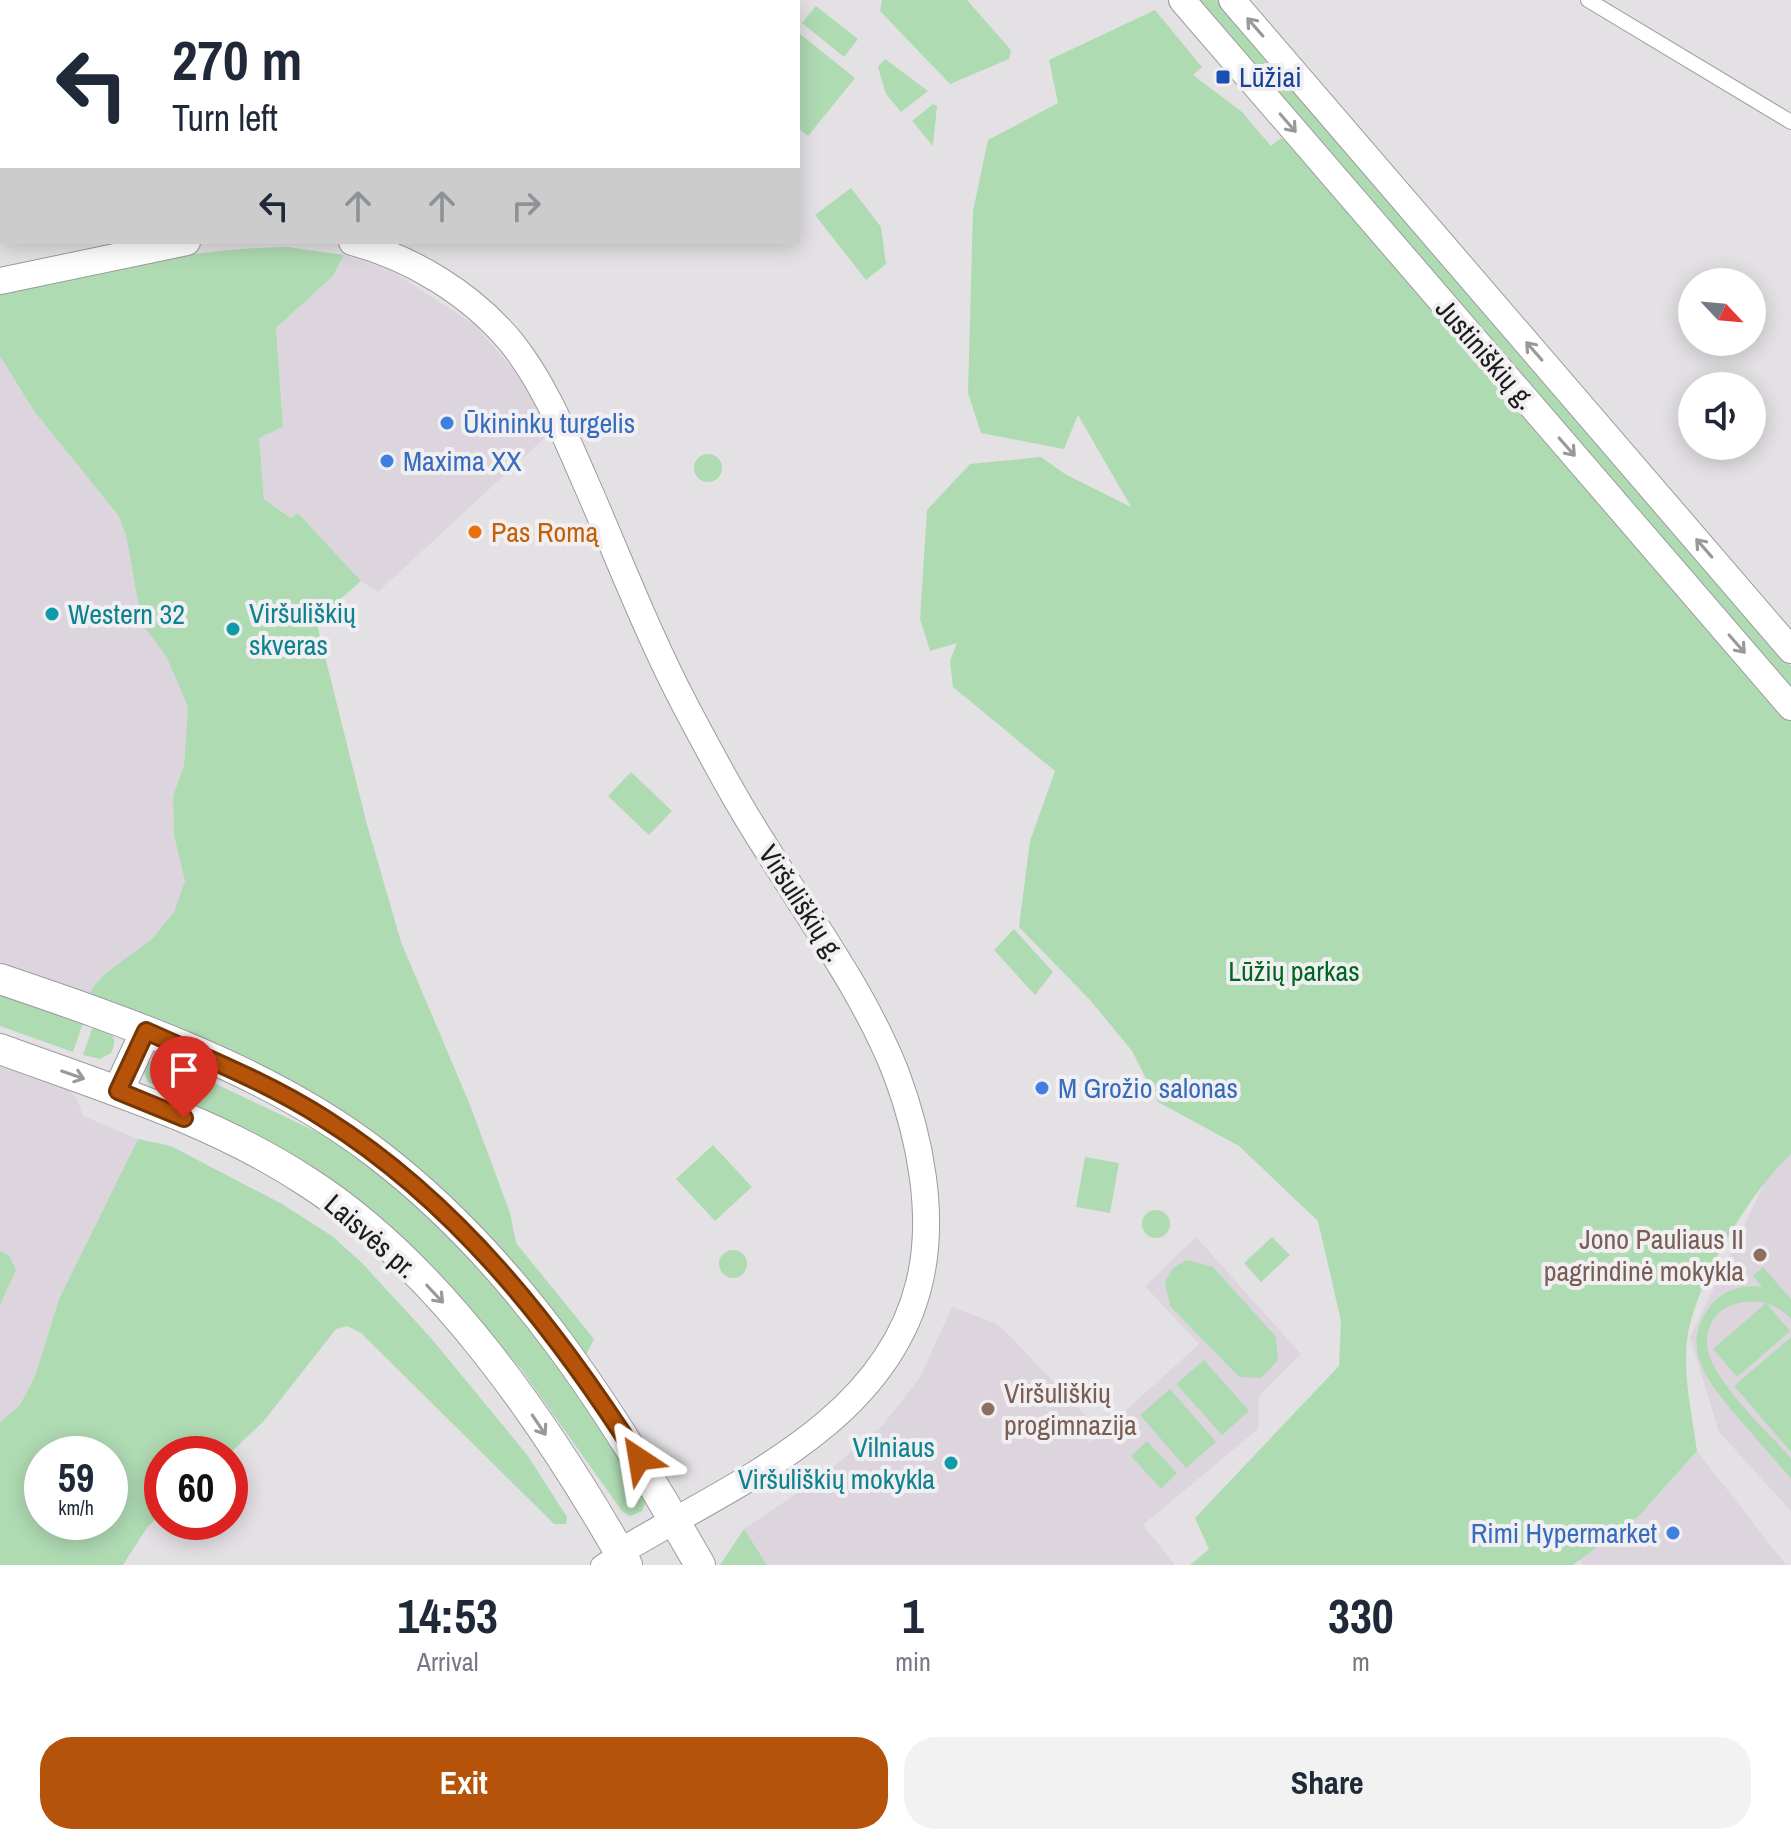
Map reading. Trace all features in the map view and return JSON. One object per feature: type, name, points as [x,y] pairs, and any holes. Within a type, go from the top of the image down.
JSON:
[{"type":"main road","name":"Justiniškių g.","points":[[1182,0],[1791,707]]},
{"type":"main road","name":"Justiniškių g.","points":[[1232,0],[1791,650]]},
{"type":"main road","points":[[0,281],[156,244]]},
{"type":"main road","name":"Viršuliškių g.","points":[[358,244],[401,259],[467,301],[510,341],[537,381],[556,416],[683,703],[767,850],[850,978],[877,1029],[897,1076],[919,1154],[926,1235],[919,1284],[895,1341],[878,1369],[847,1405],[821,1428],[757,1472],[674,1519],[616,1561]]},
{"type":"main road","points":[[0,979],[146,1031],[249,1077],[324,1118],[376,1153],[423,1192],[497,1266],[541,1318],[609,1411],[700,1565]]},
{"type":"main road","points":[[118,1091],[146,1031]]},
{"type":"main road","name":"Laisvės pr.","points":[[0,1049],[118,1091],[226,1138],[308,1182],[346,1210],[400,1259],[493,1361],[536,1420],[616,1561]]},
{"type":"street","points":[[1588,0],[1791,122]]},
{"type":"shaded area","points":[[344,255],[390,270],[475,325],[517,374],[552,431],[378,592],[361,581],[298,513],[292,518],[264,499],[259,438],[283,427],[276,328],[333,276]]},
{"type":"shaded area","points":[[0,356],[34,411],[118,515],[126,535],[142,624],[166,656],[188,707],[184,765],[173,796],[174,836],[185,881],[174,912],[152,939],[107,972],[88,1000],[0,969]]},
{"type":"shaded area","points":[[0,1064],[63,1086],[76,1097],[83,1116],[138,1139],[59,1299],[35,1376],[20,1405],[0,1422]]},
{"type":"shaded area","name":"Jono Pauliaus II pagrindinė mokykla","points":[[1791,1154],[1791,1511],[1719,1432],[1690,1337],[1769,1174]]},
{"type":"shaded area","name":"Viršuliškių progimnazija","points":[[1196,1237],[1301,1354],[1259,1396],[1258,1429],[1143,1525],[1175,1565],[767,1565],[744,1529],[821,1477],[883,1425],[920,1377],[952,1307],[995,1323],[1008,1334],[1088,1418],[1089,1444],[1199,1344],[1145,1286]]},
{"type":"shaded area","points":[[1697,1451],[1786,1565],[1584,1565],[1579,1559],[1639,1516]]},
{"type":"green space","points":[[882,0],[967,0],[1011,50],[1009,59],[950,84],[880,11]]},
{"type":"green space","points":[[1195,0],[1220,0],[1791,666],[1791,691]]},
{"type":"green space","points":[[816,6],[858,39],[844,57],[802,23]]},
{"type":"green space","name":"Lūžių parkas","points":[[1155,10],[1202,67],[1193,75],[1242,112],[1271,146],[1281,138],[1303,155],[1791,721],[1791,1154],[1758,1191],[1726,1240],[1692,1317],[1686,1367],[1697,1451],[1639,1516],[1573,1565],[1190,1565],[1209,1549],[1195,1518],[1339,1366],[1341,1321],[1318,1221],[1239,1146],[1158,1102],[1132,1051],[1090,1000],[1019,927],[1030,841],[1055,771],[953,687],[950,661],[957,643],[930,651],[920,619],[927,510],[970,464],[1041,457],[1065,474],[1131,507],[1078,415],[1064,449],[981,433],[968,393],[973,211],[988,140],[1058,103],[1049,60]]},
{"type":"green space","points":[[800,34],[855,78],[808,136],[800,130]]},
{"type":"green space","points":[[885,59],[928,91],[901,112],[886,94],[878,67]]},
{"type":"green space","points":[[933,104],[937,106],[933,146],[912,121]]},
{"type":"green space","points":[[851,188],[881,227],[886,264],[866,280],[815,215]]},
{"type":"green space","points":[[288,247],[344,255],[333,276],[276,328],[283,427],[259,438],[264,499],[291,518],[298,513],[361,581],[316,620],[366,821],[401,942],[470,1105],[510,1213],[516,1243],[594,1339],[585,1357],[447,1199],[88,1000],[93,987],[107,972],[152,939],[174,912],[185,881],[174,836],[173,796],[184,765],[188,707],[166,656],[142,624],[126,535],[118,515],[34,411],[0,356],[0,293],[179,256]]},
{"type":"green space","points":[[708,454],[718,458],[722,468],[718,478],[708,482],[698,478],[694,468],[698,458]]},
{"type":"green space","points":[[631,772],[672,811],[649,835],[608,796]]},
{"type":"green space","points":[[1014,929],[1053,972],[1035,995],[994,950]]},
{"type":"green space","points":[[0,990],[84,1020],[73,1052],[0,1026]]},
{"type":"green space","points":[[94,1023],[114,1038],[111,1053],[100,1059],[83,1055]]},
{"type":"green space","points":[[153,1058],[161,1058],[334,1140],[379,1169],[470,1254],[572,1379],[646,1501],[642,1511],[630,1516],[622,1511],[521,1369],[437,1277],[251,1132],[148,1082],[143,1070]]},
{"type":"green space","points":[[138,1139],[171,1146],[282,1204],[332,1236],[363,1264],[431,1338],[528,1456],[567,1517],[566,1524],[554,1524],[361,1333],[347,1326],[336,1329],[263,1422],[248,1436],[144,1436],[144,1532],[123,1565],[0,1565],[0,1422],[20,1405],[35,1376],[59,1299]]},
{"type":"green space","points":[[713,1145],[752,1187],[715,1221],[676,1179]]},
{"type":"green space","points":[[1085,1157],[1119,1163],[1110,1213],[1076,1207]]},
{"type":"green space","points":[[1156,1210],[1166,1214],[1170,1224],[1166,1234],[1156,1238],[1146,1234],[1142,1224],[1146,1214]]},
{"type":"green space","points":[[1272,1237],[1290,1255],[1261,1282],[1244,1263]]},
{"type":"green space","points":[[733,1250],[743,1254],[747,1264],[743,1274],[733,1278],[723,1274],[719,1264],[723,1254]]},
{"type":"green space","points":[[0,1251],[9,1255],[16,1270],[0,1305]]},
{"type":"green space","points":[[1186,1260],[1213,1267],[1276,1337],[1278,1360],[1261,1378],[1239,1377],[1170,1306],[1165,1282],[1173,1268]]},
{"type":"green space","points":[[1763,1267],[1791,1299],[1791,1319],[1765,1303],[1750,1301],[1735,1304],[1722,1310],[1713,1320],[1708,1334],[1708,1351],[1721,1378],[1791,1458],[1791,1479],[1719,1395],[1697,1351],[1701,1320],[1712,1304],[1735,1289],[1762,1287],[1753,1276]]},
{"type":"green space","points":[[1766,1303],[1790,1331],[1737,1377],[1713,1349]]},
{"type":"green space","points":[[1791,1337],[1791,1452],[1734,1386]]},
{"type":"green space","points":[[1204,1360],[1249,1411],[1222,1435],[1176,1384]]},
{"type":"green space","points":[[1170,1389],[1216,1442],[1186,1468],[1140,1415]]},
{"type":"green space","points":[[1147,1441],[1177,1473],[1161,1489],[1131,1456]]},
{"type":"green space","points":[[744,1529],[767,1565],[720,1565]]},
{"type":"place","name":"Lūžiai","points":[[1223,77]]},
{"type":"place","name":"Ūkininkų turgelis","points":[[447,423]]},
{"type":"place","name":"Maxima XX","points":[[387,461]]},
{"type":"place","name":"Pas Romą","points":[[475,532]]},
{"type":"place","name":"Western 32","points":[[52,614]]},
{"type":"place","name":"Viršuliškių skveras","points":[[233,629]]},
{"type":"place","name":"M Grožio salonas","points":[[1042,1088]]},
{"type":"place","name":"Jono Pauliaus II pagrindinė mokykla","points":[[1760,1255]]},
{"type":"place","name":"Viršuliškių progimnazija","points":[[988,1409]]},
{"type":"place","name":"Vilniaus Viršuliškių mokykla","points":[[951,1463]]},
{"type":"place","name":"Rimi Hypermarket","points":[[1673,1533]]},
{"type":"route","points":[[184,1118],[118,1091],[146,1031],[249,1077],[324,1118],[376,1153],[423,1192],[497,1266],[541,1318],[609,1411],[639,1459]]}]
